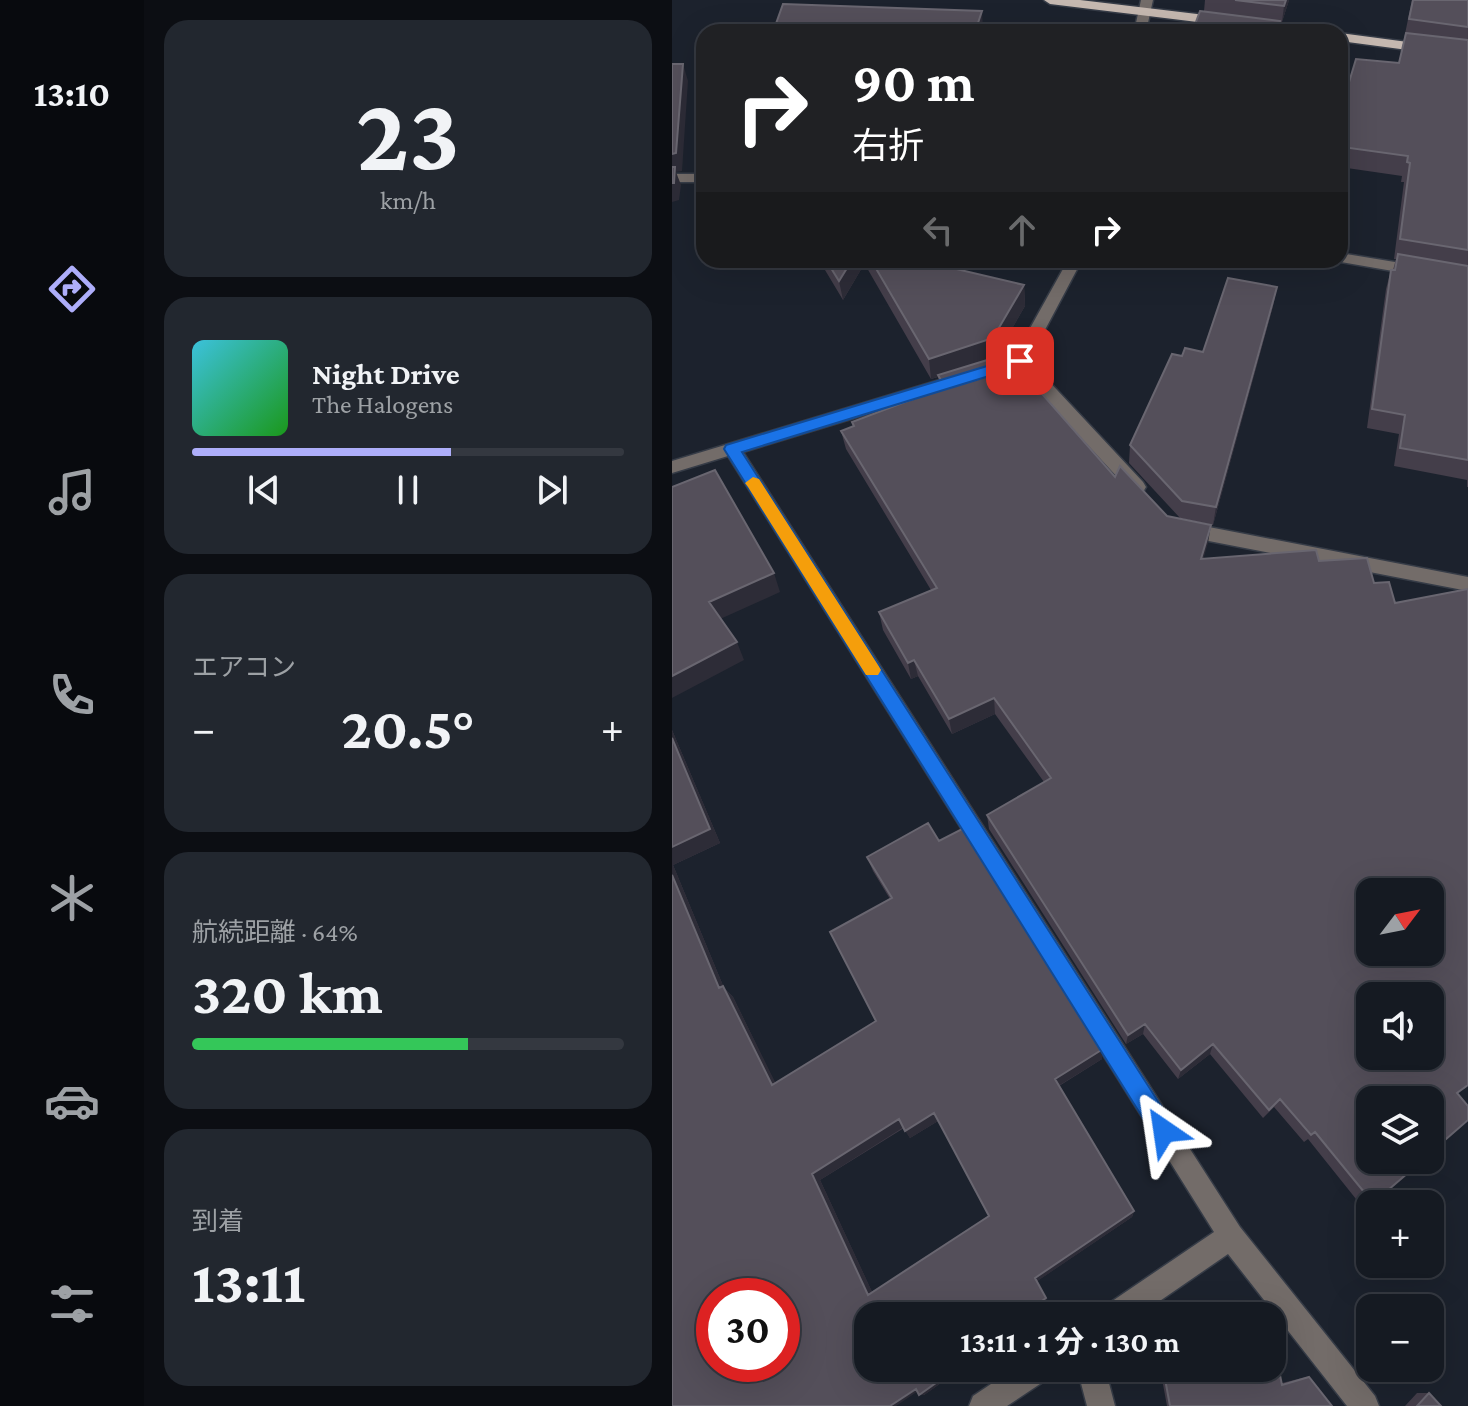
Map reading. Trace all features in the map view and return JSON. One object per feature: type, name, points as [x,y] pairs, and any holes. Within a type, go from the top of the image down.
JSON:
[{"type":"main road","points":[[1050,0],[1146,5],[1233,22]]},
{"type":"main road","points":[[1348,38],[1468,54]]},
{"type":"street","points":[[672,178],[696,178]]},
{"type":"street","points":[[1348,259],[1468,279]]},
{"type":"street","points":[[672,467],[1020,361],[1071,268]]},
{"type":"street","points":[[1020,361],[1173,527],[1468,584]]},
{"type":"street","points":[[732,449],[1231,1236],[1365,1406]]},
{"type":"street","points":[[1135,1302],[1231,1236]]},
{"type":"street","points":[[983,1406],[1018,1382]]},
{"type":"street","points":[[1095,1382],[1101,1406]]},
{"type":"building","points":[[1235,0],[1286,0],[1284,6]]},
{"type":"building","points":[[1413,0],[1468,0],[1468,27],[1409,19]]},
{"type":"building","points":[[783,4],[982,11],[978,24],[776,24]]},
{"type":"building","points":[[1200,11],[1280,21],[1279,24],[1195,24]]},
{"type":"building","points":[[1406,33],[1468,40],[1468,250],[1400,239],[1410,163],[1407,162],[1408,156],[1348,148],[1348,86],[1356,59],[1399,63]]},
{"type":"building","points":[[672,64],[683,64],[676,153],[672,154]]},
{"type":"building","points":[[1398,254],[1468,266],[1468,460],[1400,448],[1405,415],[1372,409],[1391,270],[1395,270]]},
{"type":"building","points":[[831,268],[847,268],[839,281]]},
{"type":"building","points":[[876,268],[952,268],[1024,285],[993,338],[929,359]]},
{"type":"building","points":[[1228,278],[1277,287],[1216,507],[1182,501],[1130,445],[1172,354],[1182,356],[1185,348],[1203,352]]},
{"type":"building","points":[[1007,354],[1115,477],[1120,466],[1167,516],[1211,525],[1201,559],[1316,550],[1319,561],[1367,558],[1374,583],[1389,582],[1395,603],[1468,589],[1468,1085],[1457,1093],[1468,1106],[1468,1120],[1444,1141],[1444,1086],[1356,1086],[1356,1174],[1407,1174],[1388,1190],[1362,1190],[1315,1132],[1311,1135],[1280,1099],[1269,1110],[1213,1044],[1181,1070],[1145,1024],[1128,1035],[987,815],[1051,778],[994,698],[949,719],[914,660],[908,663],[879,612],[937,588],[841,431],[854,426],[852,422],[945,387],[938,375]]},
{"type":"building","points":[[715,470],[774,573],[709,602],[737,642],[672,676],[672,487]]},
{"type":"building","points":[[672,738],[710,829],[672,847]]},
{"type":"building","points":[[928,823],[939,841],[964,828],[1103,1049],[1055,1079],[1134,1211],[1035,1278],[1046,1298],[1040,1302],[854,1302],[854,1382],[937,1382],[919,1395],[916,1389],[890,1406],[672,1406],[672,875],[719,988],[723,986],[772,1085],[876,1021],[830,932],[892,898],[867,857]],"holes":[[[934,1113],[989,1216],[868,1295],[812,1174],[899,1119],[905,1131]]]},
{"type":"building","points":[[1309,1377],[1332,1406],[1170,1406],[1166,1382],[1281,1382],[1282,1385]]},
{"type":"building","points":[[1429,1393],[1441,1406],[1417,1406]]},
{"type":"slow traffic","points":[[753,483],[872,670]]},
{"type":"route","points":[[1020,361],[732,449],[1164,1131]]}]
